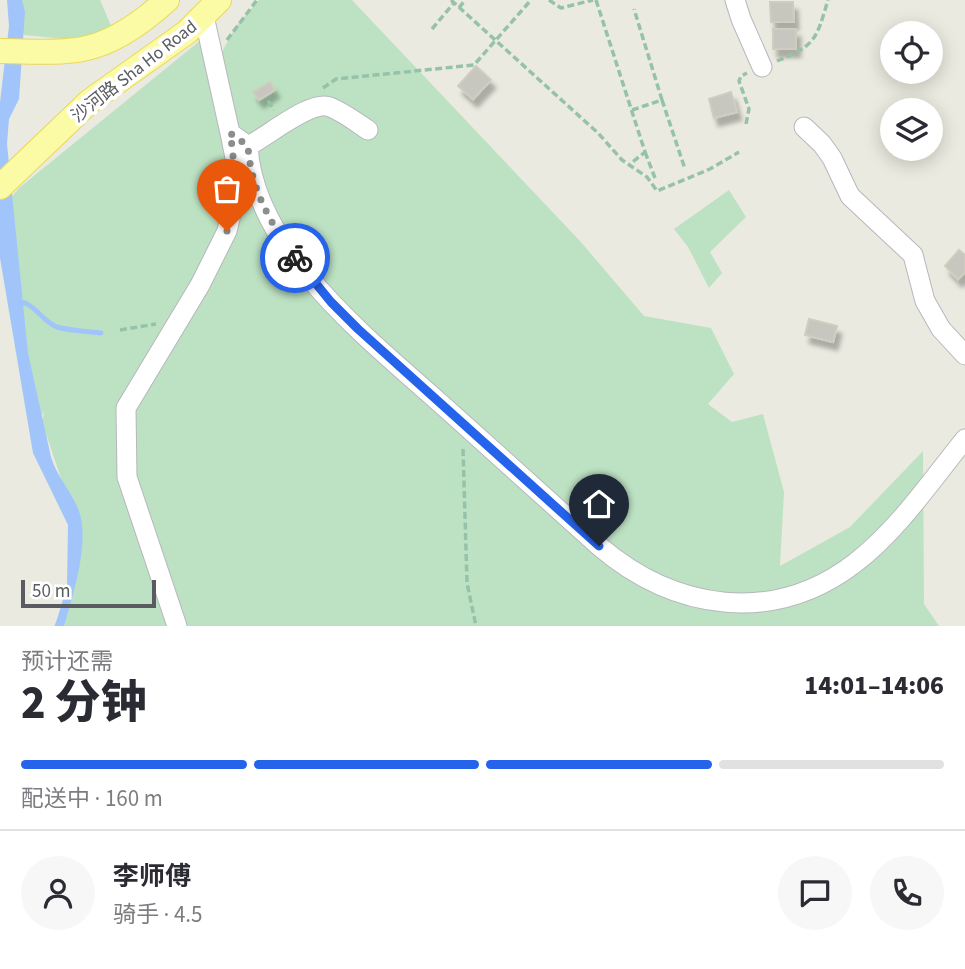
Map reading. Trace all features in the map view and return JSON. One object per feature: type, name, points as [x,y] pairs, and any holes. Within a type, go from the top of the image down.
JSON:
[{"type":"main road","name":"沙河路 Sha Ho Road","points":[[0,51],[82,50],[109,40],[139,23],[167,0]]},
{"type":"main road","name":"沙河路 Sha Ho Road","points":[[0,187],[90,101],[170,45],[211,8]]},
{"type":"street","points":[[735,0],[762,67]]},
{"type":"street","points":[[177,626],[127,477],[126,408],[200,285],[227,231],[233,206],[235,158],[213,57],[211,8]]},
{"type":"street","points":[[248,146],[313,107],[328,105],[368,130]]},
{"type":"street","points":[[804,127],[832,158],[850,196],[913,256],[925,302],[941,329],[965,355]]},
{"type":"street","points":[[230,133],[248,146],[250,171],[256,190],[280,236],[309,277],[358,329],[627,568],[656,585],[702,600],[735,603],[791,596],[824,583],[856,563],[894,526],[965,439]]},
{"type":"path","points":[[213,57],[257,0]]},
{"type":"path","points":[[459,8],[466,0]]},
{"type":"path","points":[[313,107],[317,93],[336,79],[474,65],[531,0]]},
{"type":"path","points":[[549,0],[561,8],[595,0],[655,178]]},
{"type":"path","points":[[432,29],[452,1],[598,133],[629,165],[648,177],[656,191],[710,169],[739,152]]},
{"type":"path","points":[[634,9],[685,169]]},
{"type":"path","points":[[632,110],[662,100]]},
{"type":"path","points":[[629,165],[645,152]]},
{"type":"path","points":[[120,330],[165,323]]},
{"type":"path","points":[[462,423],[467,583],[475,626]]},
{"type":"green space","points":[[7,0],[100,0],[112,28],[76,40],[24,35]]},
{"type":"green space","points":[[259,0],[352,0],[580,241],[644,316],[711,328],[734,374],[708,404],[732,422],[763,414],[784,492],[780,566],[850,527],[923,451],[924,604],[939,626],[54,626],[68,595],[73,514],[42,422],[44,411],[41,416],[32,417],[2,208],[19,188],[207,35],[216,63],[236,26]]},
{"type":"green space","points":[[729,190],[746,217],[710,252],[722,273],[709,288],[688,247],[674,229]]},
{"type":"water","points":[[7,0],[22,0],[25,12],[19,99],[9,119],[7,144],[28,353],[51,457],[76,504],[82,524],[79,569],[64,626],[55,626],[67,586],[68,525],[33,453],[0,258],[0,102],[9,26]]},
{"type":"building","points":[[770,2],[793,2],[794,22],[771,22]]},
{"type":"building","points":[[773,29],[796,29],[796,49],[773,49]]},
{"type":"building","points":[[476,66],[491,80],[473,99],[458,86]]},
{"type":"building","points":[[270,82],[275,90],[259,100],[253,92]]},
{"type":"building","points":[[731,92],[737,112],[714,118],[709,99]]},
{"type":"building","points":[[959,250],[965,255],[965,272],[958,279],[945,266]]},
{"type":"building","points":[[809,319],[837,326],[833,342],[805,335]]},
{"type":"waterway","points":[[16,301],[33,308],[57,327],[101,333]]},
{"type":"way so far","points":[[227,231],[233,206],[235,158],[230,133],[248,146],[252,181],[280,236],[295,258]]},
{"type":"route","points":[[295,258],[331,302],[358,329],[599,546]]}]
